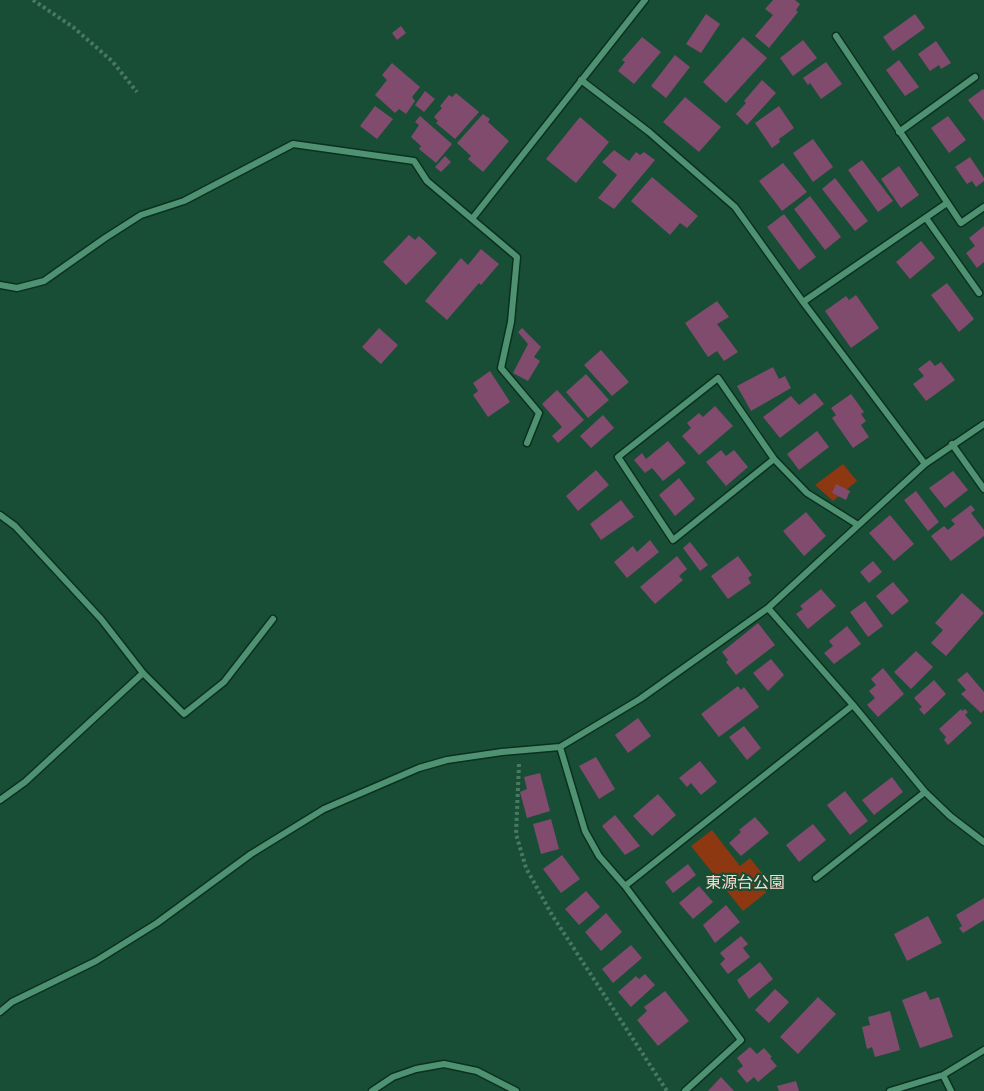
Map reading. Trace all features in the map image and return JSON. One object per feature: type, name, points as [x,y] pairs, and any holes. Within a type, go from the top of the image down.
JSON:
[{"type":"street","points":[[472,219],[645,0]]},
{"type":"street","points":[[836,36],[961,223],[984,207]]},
{"type":"street","points":[[899,132],[975,77]]},
{"type":"street","points":[[581,80],[649,132],[735,207],[925,464]]},
{"type":"street","points":[[0,285],[17,288],[44,281],[141,215],[184,201],[293,144],[414,161],[427,181],[517,257],[511,322],[501,368],[539,414],[526,443]]},
{"type":"street","points":[[803,302],[947,203]]},
{"type":"street","points":[[926,218],[979,294]]},
{"type":"street","points":[[774,459],[673,540],[618,457],[718,378],[774,459],[807,493],[858,525]]},
{"type":"street","points":[[0,1012],[12,1002],[96,961],[157,923],[251,854],[324,809],[418,768],[469,756],[560,747],[640,699],[768,608],[925,464],[984,424]]},
{"type":"street","points":[[952,444],[984,489]]},
{"type":"street","points":[[0,515],[15,526],[101,619],[143,673],[184,714],[224,682],[273,619]]},
{"type":"street","points":[[768,608],[926,792],[950,816],[984,842]]},
{"type":"street","points":[[0,800],[25,782],[143,673]]},
{"type":"street","points":[[625,886],[853,705]]},
{"type":"street","points":[[560,747],[585,831],[599,856],[625,886],[741,1040],[685,1091]]},
{"type":"street","points":[[816,878],[926,792]]},
{"type":"street","points":[[890,1091],[943,1075],[984,1050]]},
{"type":"street","points":[[372,1091],[393,1077],[444,1064],[477,1071],[516,1091]]},
{"type":"street","points":[[943,1075],[951,1091]]},
{"type":"path","points":[[33,0],[73,27],[112,61],[138,92]]},
{"type":"path","points":[[520,751],[516,834],[526,868],[552,915],[667,1091]]},
{"type":"green space","points":[[843,464],[857,481],[833,501],[815,485]]},
{"type":"green space","name":"東源台公園","points":[[712,830],[740,866],[750,858],[773,887],[743,911],[691,846]]},
{"type":"building","points":[[773,0],[795,0],[800,4],[796,10],[798,12],[769,48],[755,36],[773,15],[765,9]]},
{"type":"building","points":[[706,14],[720,24],[701,53],[686,44]]},
{"type":"building","points":[[915,14],[925,28],[893,51],[883,37]]},
{"type":"building","points":[[401,26],[406,33],[397,40],[392,33]]},
{"type":"building","points":[[642,37],[661,52],[634,84],[618,71],[625,62],[622,60]]},
{"type":"building","points":[[743,37],[767,58],[726,103],[703,82]]},
{"type":"building","points":[[803,40],[817,58],[793,76],[780,58]]},
{"type":"building","points":[[936,41],[951,63],[941,69],[939,65],[930,71],[918,54]]},
{"type":"building","points":[[675,55],[690,67],[666,98],[651,86]]},
{"type":"building","points":[[899,60],[919,87],[905,96],[886,70]]},
{"type":"building","points":[[826,62],[842,84],[821,99],[810,83],[808,85],[803,78]]},
{"type":"building","points":[[392,63],[420,87],[412,97],[415,101],[406,114],[399,109],[395,113],[375,95],[387,80],[382,75]]},
{"type":"building","points":[[762,80],[776,93],[747,125],[736,114]]},
{"type":"building","points":[[984,90],[984,121],[968,100]]},
{"type":"building","points":[[425,91],[435,99],[424,112],[415,105]]},
{"type":"building","points":[[456,93],[479,112],[455,139],[436,123],[438,121],[434,117],[449,95],[452,97]]},
{"type":"building","points":[[685,97],[721,127],[699,152],[663,122]]},
{"type":"building","points":[[375,106],[393,119],[377,139],[360,126]]},
{"type":"building","points":[[779,106],[794,128],[779,139],[780,142],[772,148],[755,123]]},
{"type":"building","points":[[483,114],[490,119],[488,122],[509,141],[483,172],[468,159],[471,156],[457,143]]},
{"type":"building","points":[[420,116],[452,144],[436,163],[419,149],[421,146],[411,137],[419,125],[415,122]]},
{"type":"building","points":[[948,116],[966,140],[949,153],[931,128]]},
{"type":"building","points":[[580,117],[609,142],[576,183],[546,159]]},
{"type":"building","points":[[813,139],[833,167],[813,182],[793,153]]},
{"type":"building","points":[[614,150],[629,161],[636,152],[640,155],[644,152],[655,160],[614,209],[598,198],[617,175],[602,162]]},
{"type":"building","points":[[445,156],[451,162],[441,172],[435,167]]},
{"type":"building","points":[[970,157],[984,178],[984,181],[976,187],[972,181],[967,184],[955,167]]},
{"type":"building","points":[[862,160],[893,201],[878,212],[848,170]]},
{"type":"building","points":[[783,163],[807,192],[782,211],[759,181]]},
{"type":"building","points":[[899,166],[919,195],[901,208],[881,179]]},
{"type":"building","points":[[652,177],[698,216],[687,228],[680,223],[670,235],[631,201]]},
{"type":"building","points":[[835,178],[868,221],[855,231],[822,189]]},
{"type":"building","points":[[810,196],[841,237],[825,250],[794,209]]},
{"type":"building","points":[[784,214],[816,257],[799,270],[767,227]]},
{"type":"building","points":[[984,226],[984,262],[977,268],[966,253],[975,246],[969,238]]},
{"type":"building","points":[[409,235],[415,240],[419,236],[437,253],[406,285],[383,262]]},
{"type":"building","points":[[921,241],[935,258],[910,279],[896,262]]},
{"type":"building","points":[[481,249],[499,264],[447,320],[425,301],[461,258],[468,265]]},
{"type":"building","points":[[947,283],[974,319],[959,332],[931,295]]},
{"type":"building","points":[[856,295],[879,328],[851,348],[825,311],[846,296],[849,300]]},
{"type":"building","points":[[717,301],[729,317],[717,324],[738,352],[724,361],[717,351],[708,357],[685,323]]},
{"type":"building","points":[[379,328],[398,345],[381,364],[362,347]]},
{"type":"building","points":[[522,328],[541,347],[534,357],[540,361],[528,381],[513,373],[528,344],[518,332]]},
{"type":"building","points":[[601,350],[629,382],[612,396],[584,365]]},
{"type":"building","points":[[930,360],[935,366],[941,362],[955,380],[926,401],[913,384],[924,376],[918,369]]},
{"type":"building","points":[[773,367],[779,379],[785,376],[791,388],[751,411],[737,386]]},
{"type":"building","points":[[490,371],[510,402],[488,417],[473,395],[478,391],[473,383]]},
{"type":"building","points":[[586,374],[609,400],[588,418],[566,392]]},
{"type":"building","points":[[557,390],[584,420],[558,443],[552,436],[562,427],[542,404]]},
{"type":"building","points":[[815,393],[824,404],[780,438],[763,417],[791,396],[799,405]]},
{"type":"building","points":[[851,394],[864,412],[861,414],[866,421],[861,425],[869,437],[853,448],[832,418],[836,415],[831,408]]},
{"type":"building","points":[[715,406],[733,426],[699,455],[682,436],[691,428],[687,423],[699,413],[703,417]]},
{"type":"building","points":[[603,415],[614,428],[591,448],[580,436]]},
{"type":"building","points":[[817,431],[829,447],[799,470],[787,454]]},
{"type":"building","points":[[668,441],[686,463],[663,481],[652,468],[645,473],[634,460],[642,453],[646,459]]},
{"type":"building","points":[[721,450],[726,456],[734,450],[748,467],[726,486],[706,462]]},
{"type":"building","points":[[596,470],[609,485],[578,511],[566,496]]},
{"type":"building","points":[[953,471],[968,490],[945,508],[929,488]]},
{"type":"building","points":[[679,478],[695,499],[675,516],[659,495]]},
{"type":"building","points":[[836,484],[850,491],[846,500],[832,493]]},
{"type":"building","points":[[916,491],[939,522],[928,531],[904,500]]},
{"type":"building","points":[[621,500],[634,517],[601,540],[590,524]]},
{"type":"building","points":[[971,505],[975,510],[971,513],[984,530],[984,536],[951,561],[931,536],[944,526],[948,530],[955,524],[951,520]]},
{"type":"building","points":[[806,512],[826,536],[804,556],[783,531]]},
{"type":"building","points":[[890,515],[914,544],[894,561],[869,533]]},
{"type":"building","points":[[650,540],[659,552],[627,578],[614,562],[633,546],[637,552]]},
{"type":"building","points":[[690,542],[708,565],[700,571],[683,548]]},
{"type":"building","points":[[677,556],[687,569],[679,576],[683,580],[655,604],[640,587]]},
{"type":"building","points":[[738,556],[752,575],[748,578],[751,583],[728,599],[711,576]]},
{"type":"building","points":[[873,561],[882,572],[869,583],[860,572]]},
{"type":"building","points":[[893,582],[909,601],[892,615],[876,596]]},
{"type":"building","points":[[821,589],[836,606],[808,629],[796,614],[803,609],[800,606]]},
{"type":"building","points":[[962,593],[984,613],[946,656],[931,643],[943,630],[935,623]]},
{"type":"building","points":[[865,601],[883,626],[868,637],[850,612]]},
{"type":"building","points":[[758,623],[775,645],[736,675],[722,652]]},
{"type":"building","points":[[847,626],[861,644],[834,664],[824,653],[833,646],[829,641]]},
{"type":"building","points":[[916,651],[933,667],[911,689],[894,672]]},
{"type":"building","points":[[771,659],[784,675],[768,691],[753,673]]},
{"type":"building","points":[[883,668],[904,694],[878,717],[867,705],[875,698],[869,691],[876,685],[871,679]]},
{"type":"building","points":[[967,672],[984,692],[984,710],[981,713],[961,694],[966,690],[957,680]]},
{"type":"building","points":[[934,680],[946,694],[924,715],[919,709],[922,707],[914,698]]},
{"type":"building","points":[[738,686],[741,690],[744,687],[759,707],[719,737],[701,714]]},
{"type":"building","points":[[961,709],[968,712],[965,715],[972,723],[948,745],[944,740],[946,737],[939,729]]},
{"type":"building","points":[[638,718],[651,736],[628,753],[615,735]]},
{"type":"building","points":[[744,726],[761,748],[747,760],[729,737]]},
{"type":"building","points":[[596,757],[615,789],[599,799],[579,766]]},
{"type":"building","points":[[700,761],[717,782],[701,795],[691,783],[687,787],[679,778]]},
{"type":"building","points":[[540,773],[550,811],[527,818],[520,792],[527,789],[524,777]]},
{"type":"building","points":[[892,777],[903,792],[874,815],[862,800]]},
{"type":"building","points":[[845,791],[868,821],[850,835],[827,805]]},
{"type":"building","points":[[658,794],[676,815],[652,836],[633,816]]},
{"type":"building","points":[[615,815],[640,846],[625,855],[602,826]]},
{"type":"building","points":[[755,817],[769,833],[741,856],[729,843],[741,832],[739,830]]},
{"type":"building","points":[[551,819],[559,849],[541,854],[533,824]]},
{"type":"building","points":[[813,824],[826,840],[799,862],[786,845]]},
{"type":"building","points":[[562,855],[580,879],[561,893],[543,869]]},
{"type":"building","points":[[688,864],[696,875],[673,893],[665,882]]},
{"type":"building","points":[[699,886],[713,902],[693,919],[679,903]]},
{"type":"building","points":[[586,891],[600,907],[579,925],[565,909]]},
{"type":"building","points":[[984,898],[984,920],[963,933],[959,928],[962,926],[956,915]]},
{"type":"building","points":[[726,905],[740,922],[715,943],[703,925]]},
{"type":"building","points":[[606,913],[622,932],[601,951],[585,932]]},
{"type":"building","points":[[928,916],[942,943],[907,961],[894,934]]},
{"type":"building","points":[[741,936],[748,944],[743,948],[750,957],[728,974],[720,964],[725,959],[720,953]]},
{"type":"building","points":[[631,945],[642,958],[613,983],[602,969]]},
{"type":"building","points":[[760,962],[773,979],[749,999],[737,980]]},
{"type":"building","points":[[645,974],[655,985],[631,1007],[618,992],[636,976],[639,979]]},
{"type":"building","points":[[775,989],[789,1002],[769,1023],[755,1010]]},
{"type":"building","points":[[665,991],[689,1021],[658,1046],[637,1020],[647,1011],[644,1007]]},
{"type":"building","points":[[926,991],[930,1000],[939,997],[953,1037],[920,1048],[902,1000]]},
{"type":"building","points":[[818,997],[836,1014],[798,1054],[780,1037]]},
{"type":"building","points":[[890,1011],[900,1050],[875,1057],[872,1047],[867,1049],[862,1027],[870,1025],[868,1017]]},
{"type":"building","points":[[750,1047],[757,1054],[764,1048],[777,1066],[758,1082],[754,1077],[747,1083],[737,1071],[743,1066],[737,1058]]},
{"type":"building","points":[[721,1077],[734,1091],[708,1091]]},
{"type":"building","points":[[796,1081],[799,1091],[779,1091],[777,1086]]}]
